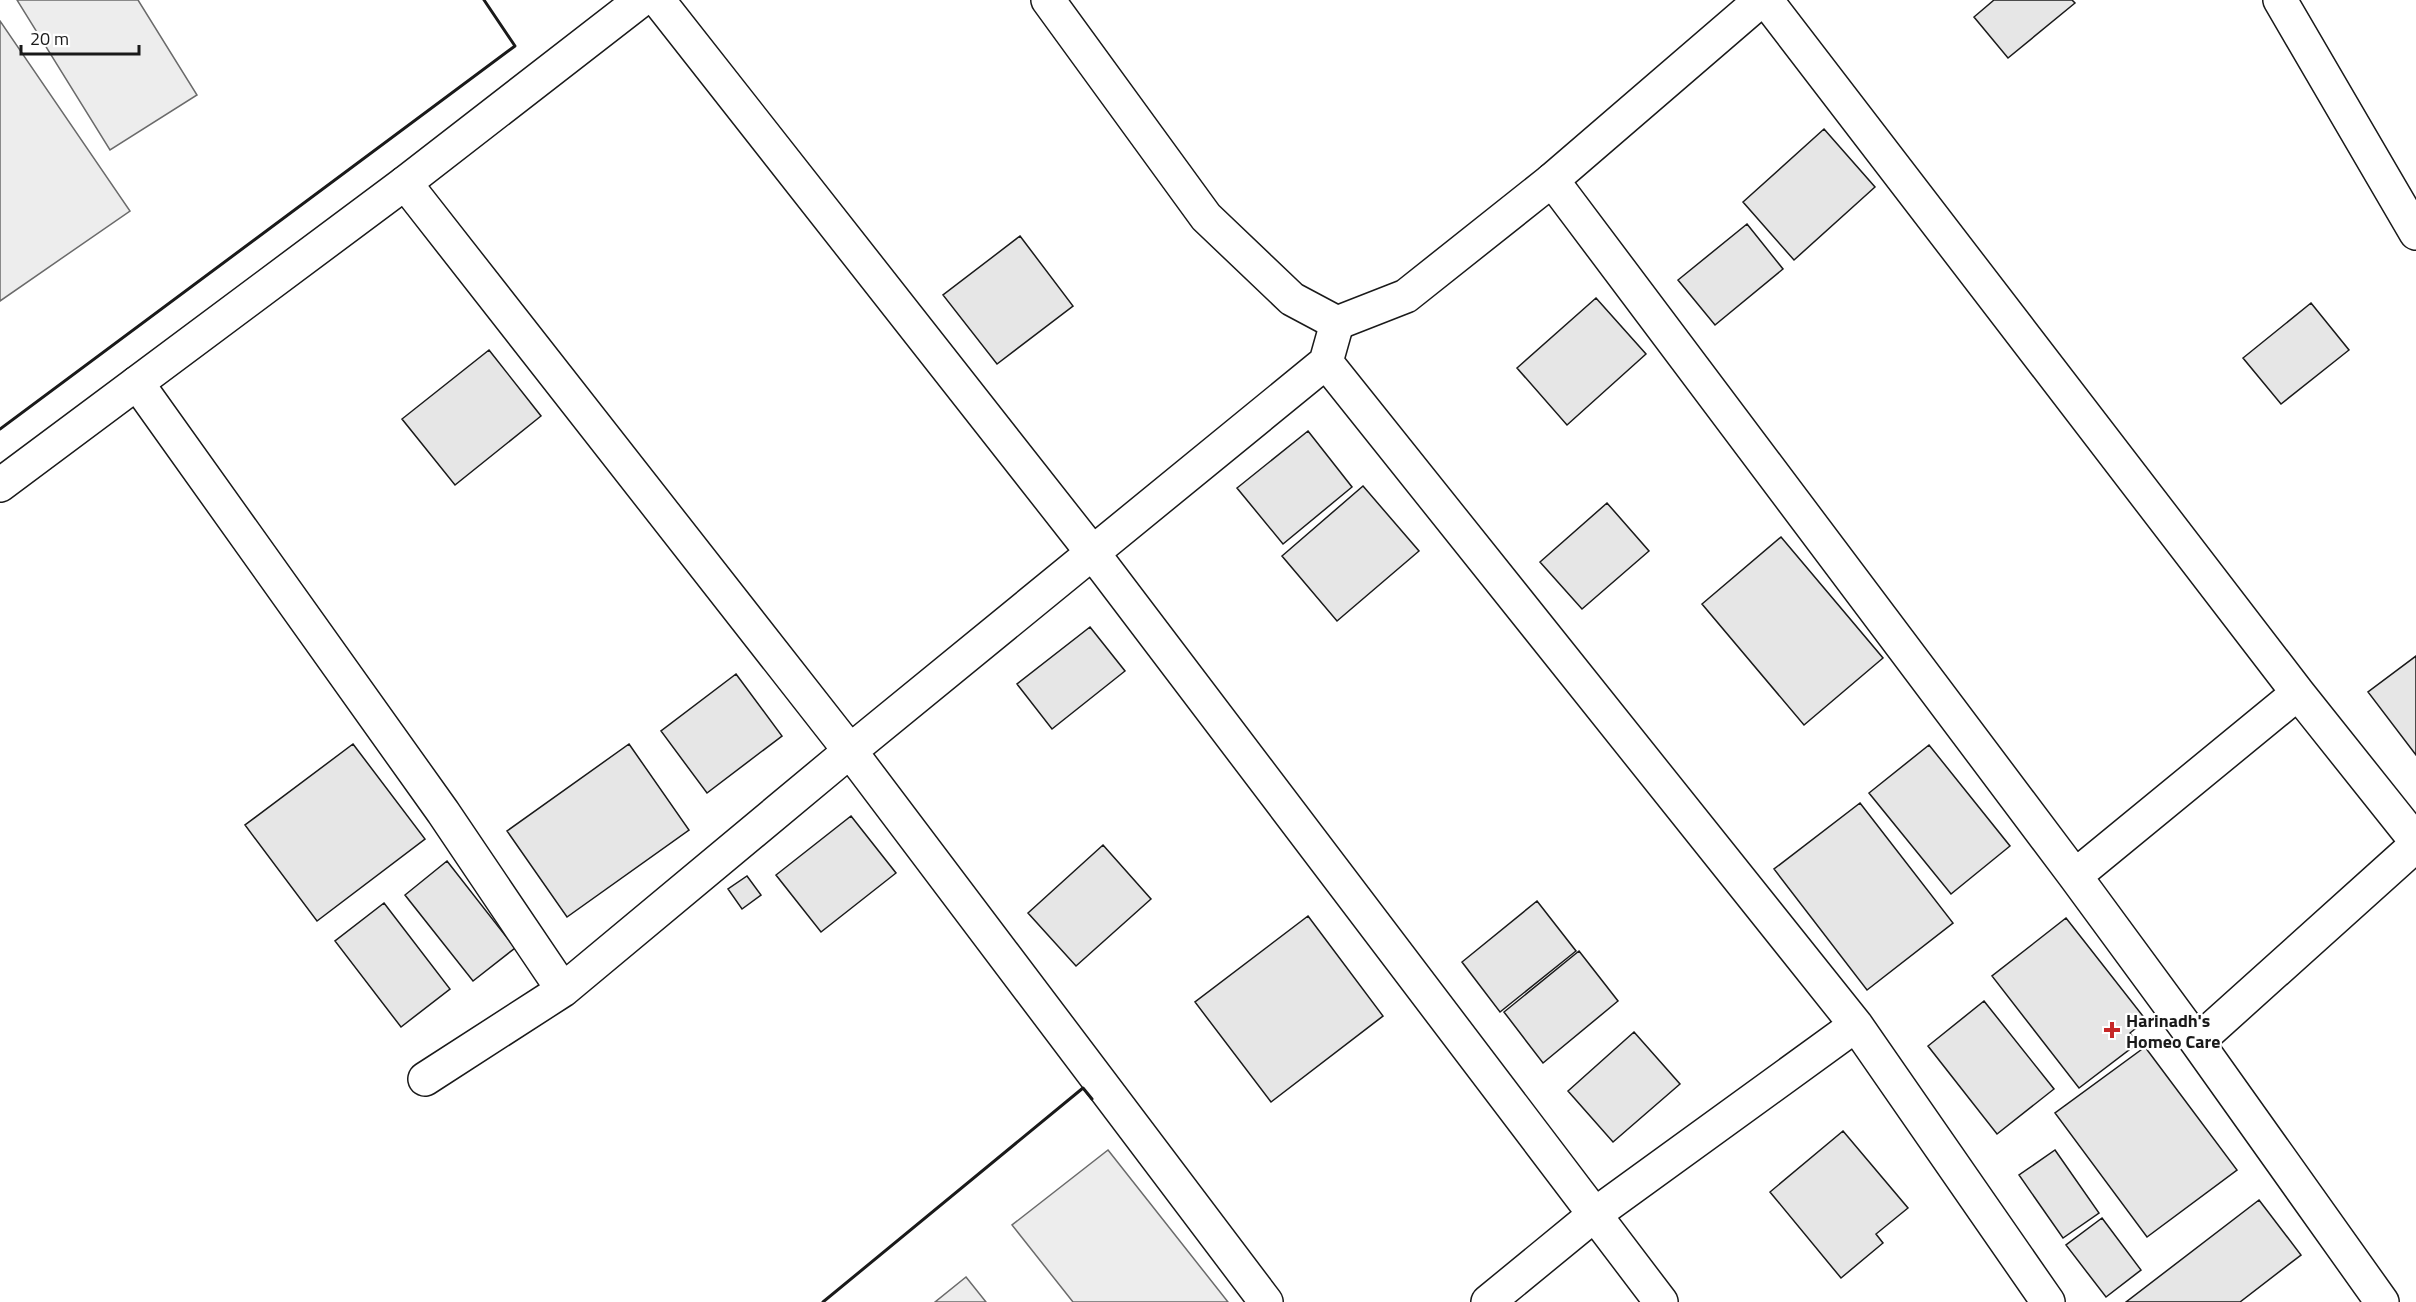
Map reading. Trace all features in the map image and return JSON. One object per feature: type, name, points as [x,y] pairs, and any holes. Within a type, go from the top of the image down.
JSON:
[{"type":"street","points":[[0,484],[405,183],[641,0]]},
{"type":"street","points":[[658,0],[1092,552],[1661,1302]]},
{"type":"street","points":[[1048,0],[1206,218],[1292,299],[1337,323],[1406,297],[1552,180],[1761,0]]},
{"type":"street","points":[[1766,0],[2298,693],[2416,843],[2197,1042]]},
{"type":"street","points":[[2280,0],[2416,233]]},
{"type":"street","points":[[1552,180],[2075,876],[2197,1042],[2382,1302]]},
{"type":"street","points":[[405,183],[850,751],[1266,1302]]},
{"type":"street","points":[[425,1079],[563,990],[850,751],[1326,362],[1337,323]]},
{"type":"street","points":[[1326,362],[1856,1025],[2048,1302]]},
{"type":"street","points":[[137,383],[443,812],[563,990]]},
{"type":"street","points":[[2075,876],[2298,693]]},
{"type":"street","points":[[1488,1302],[1594,1215],[1856,1025]]},
{"type":"shaded area","points":[[17,0],[138,0],[197,95],[110,150]]},
{"type":"shaded area","points":[[0,21],[130,211],[0,301]]},
{"type":"shaded area","points":[[1108,1150],[1228,1302],[1073,1302],[1012,1225]]},
{"type":"shaded area","points":[[966,1277],[986,1302],[935,1302]]},
{"type":"building","points":[[1994,0],[2072,0],[2075,3],[2008,58],[1974,17]]},
{"type":"building","points":[[1824,129],[1875,187],[1794,260],[1743,202]]},
{"type":"building","points":[[1747,224],[1783,269],[1715,325],[1678,280]]},
{"type":"building","points":[[1020,236],[1073,306],[997,364],[943,295]]},
{"type":"building","points":[[1596,298],[1646,354],[1567,425],[1517,368]]},
{"type":"building","points":[[2311,303],[2349,350],[2281,404],[2243,358]]},
{"type":"building","points":[[489,350],[541,416],[455,485],[402,419]]},
{"type":"building","points":[[1308,431],[1352,487],[1283,544],[1237,488]]},
{"type":"building","points":[[1363,486],[1419,551],[1337,621],[1282,556]]},
{"type":"building","points":[[1607,503],[1649,551],[1582,609],[1540,562]]},
{"type":"building","points":[[1781,537],[1883,658],[1804,725],[1702,604]]},
{"type":"building","points":[[1090,627],[1125,671],[1052,729],[1017,684]]},
{"type":"building","points":[[2416,656],[2416,755],[2368,692]]},
{"type":"building","points":[[736,674],[782,736],[707,793],[661,731]]},
{"type":"building","points":[[353,744],[425,839],[317,921],[245,825]]},
{"type":"building","points":[[629,744],[689,830],[567,917],[507,831]]},
{"type":"building","points":[[1929,745],[2010,846],[1951,894],[1869,793]]},
{"type":"building","points":[[1860,803],[1953,923],[1867,990],[1774,869]]},
{"type":"building","points":[[851,816],[896,873],[821,932],[776,875]]},
{"type":"building","points":[[1103,845],[1151,899],[1076,966],[1028,913]]},
{"type":"building","points":[[447,861],[515,948],[473,981],[405,895]]},
{"type":"building","points":[[747,876],[761,895],[742,909],[728,889]]},
{"type":"building","points":[[1537,901],[1576,951],[1500,1012],[1462,962]]},
{"type":"building","points":[[384,903],[450,989],[401,1027],[335,941]]},
{"type":"building","points":[[1308,916],[1383,1016],[1271,1102],[1195,1002]]},
{"type":"building","points":[[2066,918],[2146,1020],[2130,1033],[2138,1043],[2079,1088],[1992,976]]},
{"type":"building","points":[[1579,951],[1618,1001],[1543,1063],[1504,1012]]},
{"type":"building","points":[[1984,1001],[2054,1089],[1997,1134],[1928,1046]]},
{"type":"building","points":[[1634,1032],[1680,1084],[1613,1142],[1568,1091]]},
{"type":"building","points":[[2145,1047],[2237,1170],[2147,1237],[2055,1113]]},
{"type":"building","points":[[1843,1131],[1908,1208],[1876,1234],[1883,1243],[1841,1278],[1770,1192]]},
{"type":"building","points":[[2055,1150],[2099,1213],[2063,1238],[2019,1175]]},
{"type":"building","points":[[2259,1200],[2301,1255],[2240,1302],[2126,1302]]},
{"type":"building","points":[[2102,1218],[2141,1270],[2106,1297],[2066,1245]]},
{"type":"wall","points":[[0,429],[515,46],[484,0]]},
{"type":"wall","points":[[823,1302],[1083,1088],[1092,1099]]},
{"type":"place","name":"Harinadh's Homeo Care","points":[[2112,1030]]}]
